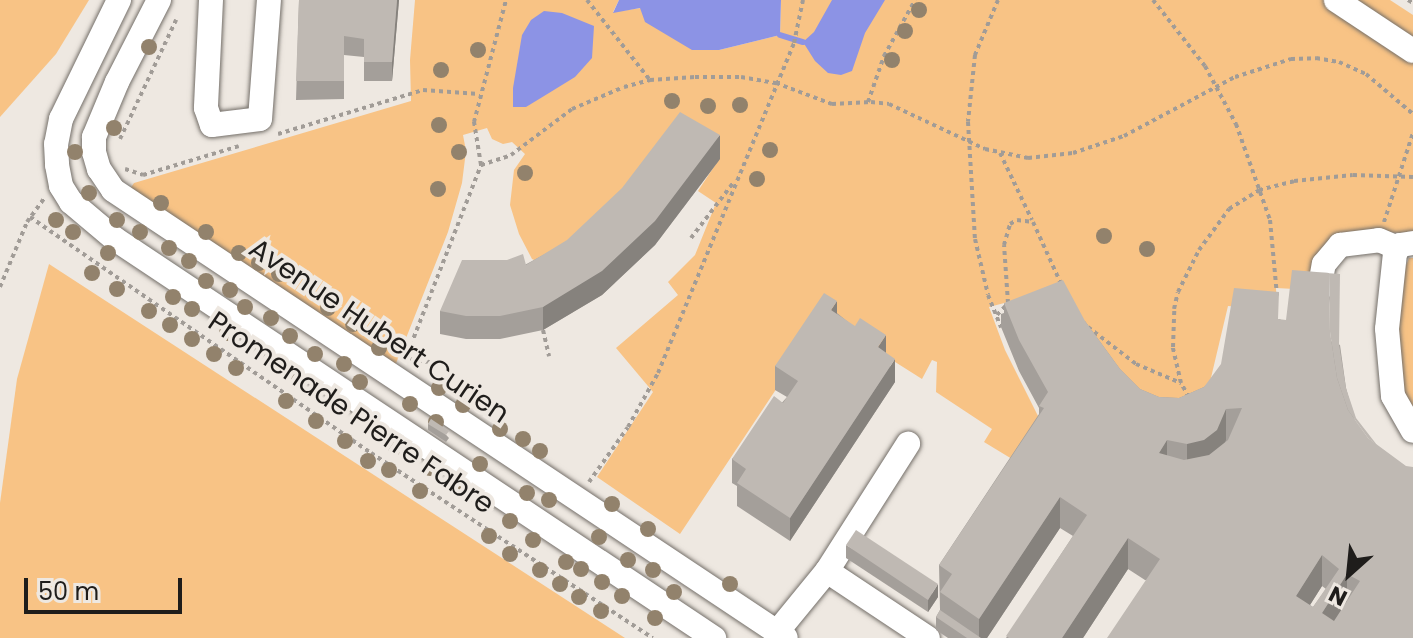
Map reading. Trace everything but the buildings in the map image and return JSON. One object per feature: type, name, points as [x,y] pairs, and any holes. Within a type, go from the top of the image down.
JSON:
[{"type":"street","points":[[119,0],[61,119],[56,144],[57,165],[61,186],[71,202],[115,239],[714,638]]},
{"type":"street","points":[[211,0],[206,108],[212,125],[260,119],[269,0]]},
{"type":"street","points":[[1336,0],[1413,51]]},
{"type":"street","name":"Avenue Hubert Curien","points":[[169,7],[117,82],[94,137],[94,152],[103,178],[113,190],[402,369],[577,499],[781,635]]},
{"type":"street","points":[[1319,291],[1324,264],[1340,245],[1397,241],[1389,303],[1389,365],[1393,396],[1413,431]]},
{"type":"street","points":[[781,635],[827,571],[908,444]]},
{"type":"street","points":[[827,571],[928,638]]},
{"type":"path","points":[[447,365],[402,369],[481,165],[474,122],[506,0]]},
{"type":"path","points":[[587,0],[650,80]]},
{"type":"path","points":[[577,499],[628,427],[658,373],[794,43],[803,0]]},
{"type":"path","points":[[870,102],[884,56],[915,0]]},
{"type":"path","points":[[998,0],[975,55],[970,87],[975,239],[988,295],[1001,327]]},
{"type":"path","points":[[1153,0],[1186,38],[1217,86],[1236,124],[1270,220],[1279,310]]},
{"type":"path","points":[[118,144],[169,7]]},
{"type":"path","points":[[481,165],[511,155],[572,109],[650,80],[741,77],[776,83],[832,104],[870,102],[915,113],[971,142],[1000,153],[1028,158],[1073,153],[1124,136],[1217,86],[1271,63],[1316,58],[1339,62],[1366,74],[1413,114]]},
{"type":"path","points":[[276,135],[423,90],[480,94]]},
{"type":"path","points":[[1397,241],[1400,175],[1413,133]]},
{"type":"path","points":[[119,161],[123,168],[143,175],[246,144]]},
{"type":"path","points":[[1000,153],[1064,291]]},
{"type":"path","points":[[691,238],[738,176]]},
{"type":"path","points":[[1190,401],[1181,383],[1172,334],[1178,292],[1216,224],[1229,209],[1259,190],[1320,178],[1413,177]]},
{"type":"path","points":[[0,287],[30,217],[50,191]]},
{"type":"path","name":"Promenade Pierre Fabre","points":[[30,217],[371,453],[653,638]]},
{"type":"path","points":[[997,315],[1008,303],[1003,255],[1006,233],[1017,220],[1033,222]]},
{"type":"path","points":[[1082,319],[1120,354],[1181,383]]},
{"type":"path","points":[[543,330],[549,356]]},
{"type":"path","points":[[371,453],[383,417]]},
{"type":"path","points":[[535,561],[555,532]]},
{"type":"shaded area","points":[[0,0],[89,0],[56,54],[0,117]]},
{"type":"shaded area","points":[[415,0],[619,0],[613,12],[641,8],[719,50],[780,35],[781,0],[1326,0],[1413,58],[1413,233],[1371,232],[1345,237],[1313,290],[1276,288],[1277,310],[1228,306],[1210,382],[1202,392],[1160,406],[1012,301],[989,307],[1005,350],[1039,418],[1012,459],[984,442],[992,429],[936,392],[937,362],[932,360],[922,379],[824,317],[680,534],[597,477],[653,392],[616,348],[678,295],[668,282],[695,255],[716,203],[698,191],[719,159],[592,229],[547,266],[532,259],[519,234],[510,205],[514,170],[525,154],[512,142],[503,144],[492,139],[487,128],[463,135],[466,151],[462,183],[448,232],[395,366],[130,189],[134,183],[411,101],[410,60]]},
{"type":"shaded area","points":[[1348,0],[1390,0],[1413,15],[1413,43]]},
{"type":"shaded area","points":[[1409,258],[1413,258],[1413,418],[1404,398],[1397,340],[1402,276]]},
{"type":"shaded area","points":[[49,264],[625,638],[0,638],[0,503],[17,379]]},
{"type":"water","points":[[619,0],[781,0],[780,35],[719,50],[692,50],[645,22],[640,8],[613,13]]},
{"type":"water","points":[[832,0],[885,0],[865,33],[852,71],[841,75],[828,73],[815,61],[803,42],[814,32]]},
{"type":"water","points":[[544,11],[562,13],[594,26],[592,58],[575,77],[526,107],[513,107],[522,35],[531,20]]},
{"type":"waterway","points":[[780,35],[803,42]]}]
